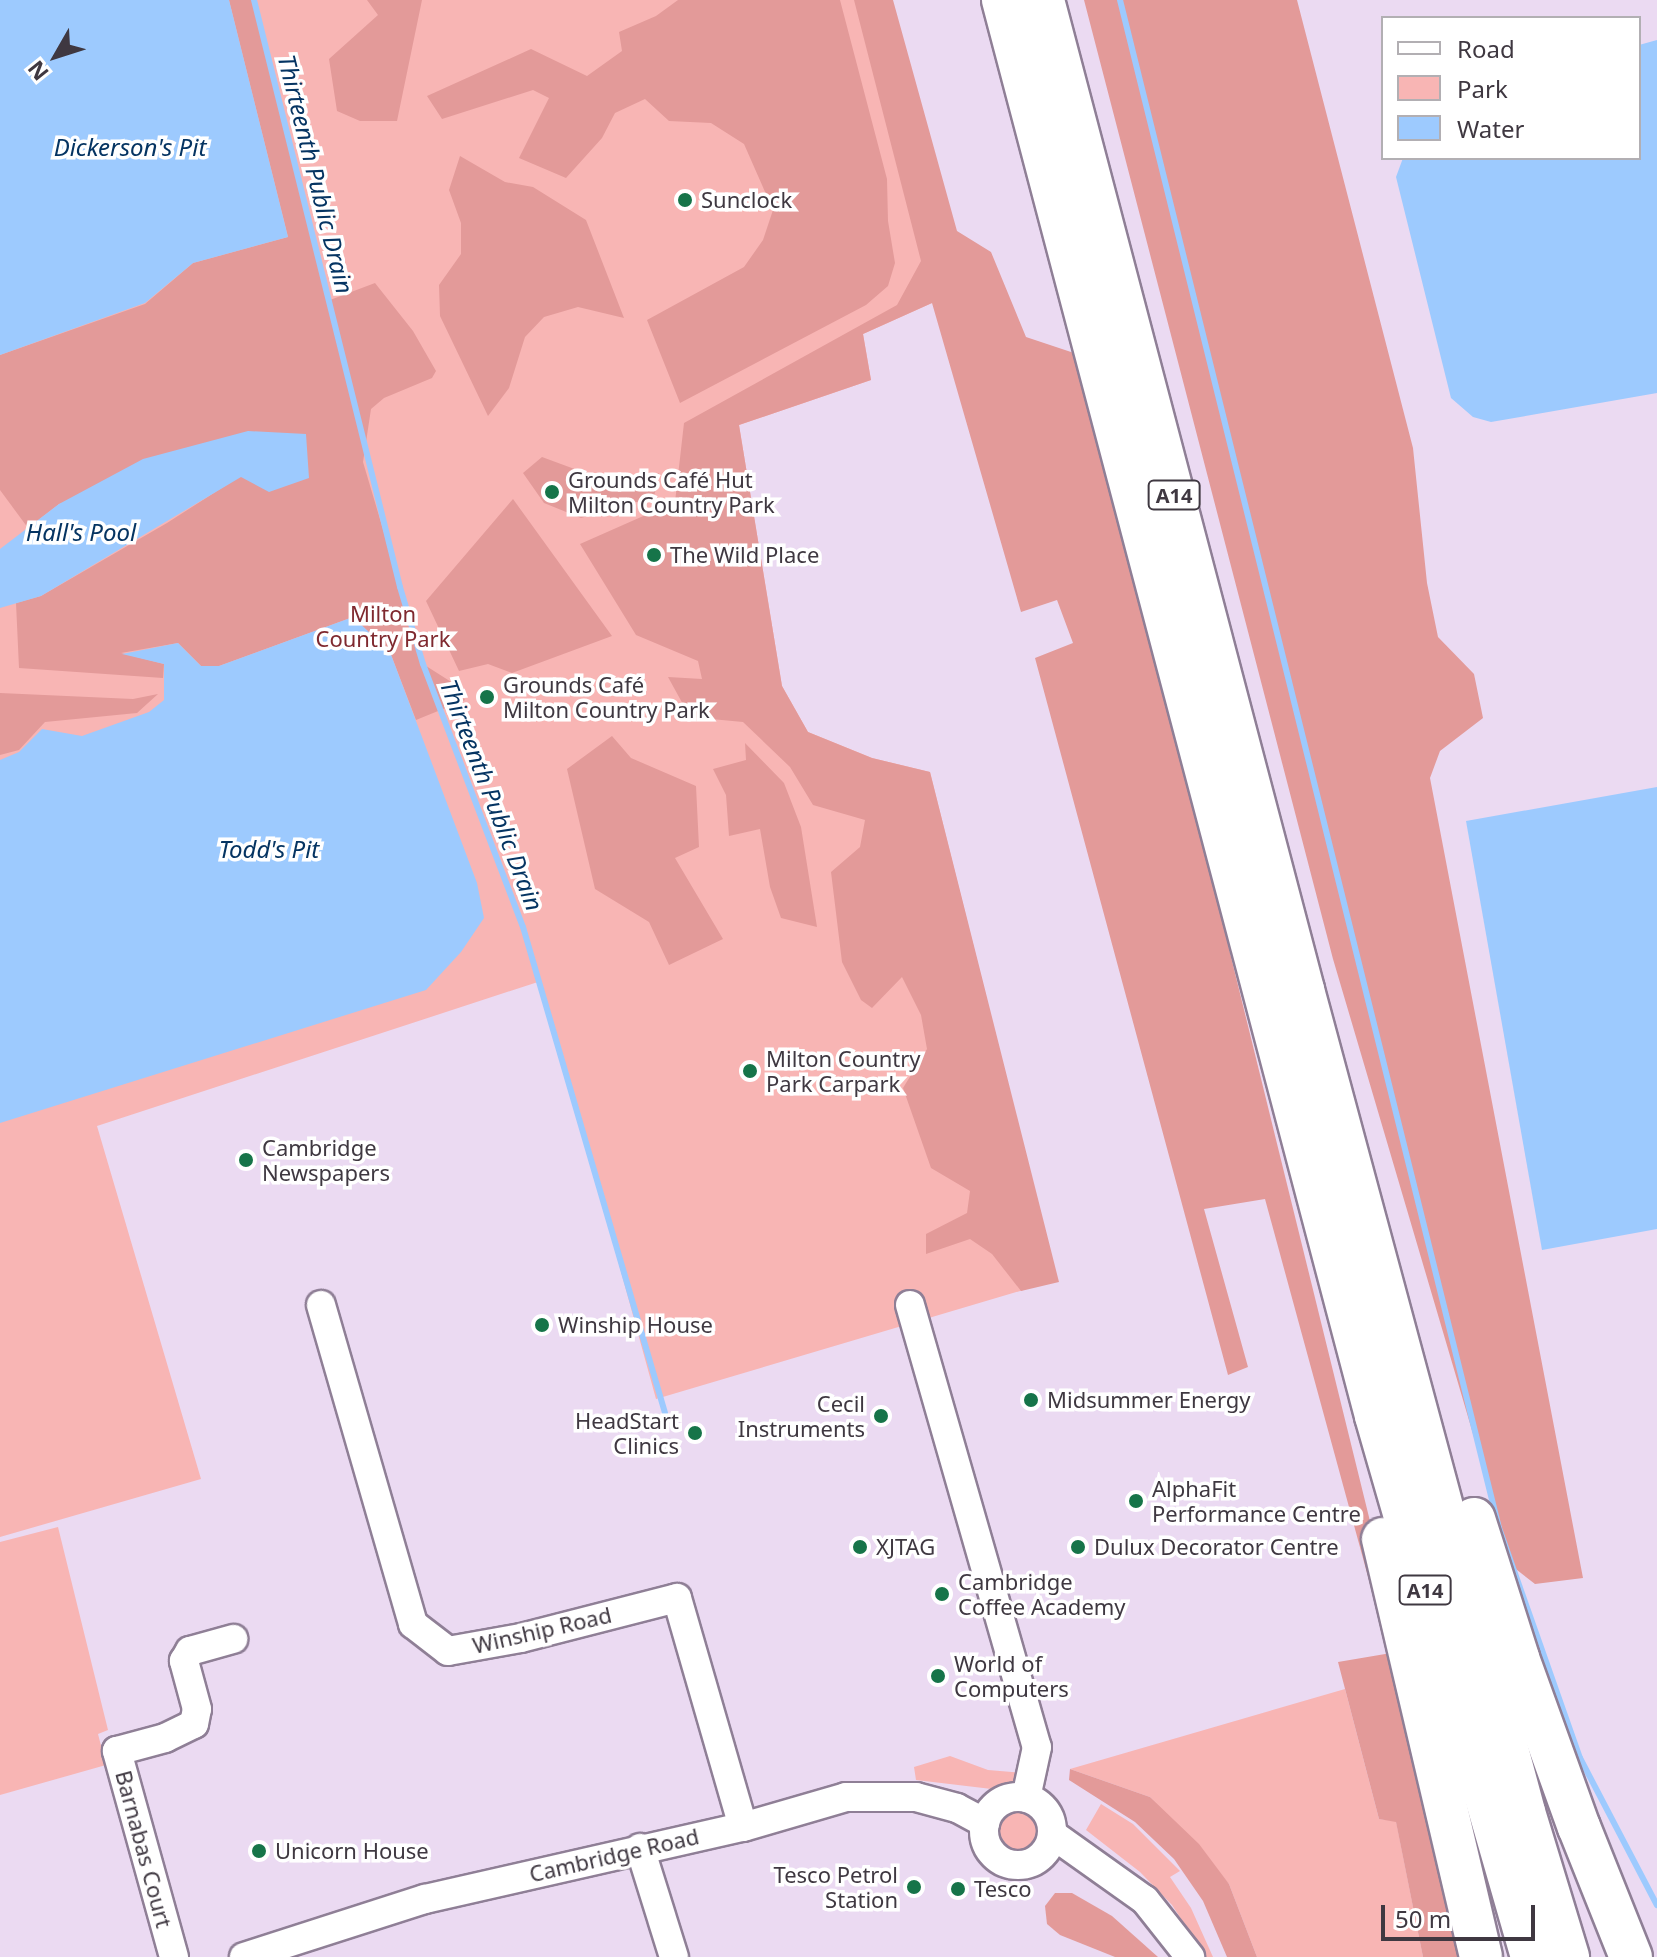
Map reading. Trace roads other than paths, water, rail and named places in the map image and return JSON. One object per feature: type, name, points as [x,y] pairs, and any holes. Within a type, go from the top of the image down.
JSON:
[{"type":"highway","name":"A14","points":[[1003,0],[1376,1416],[1532,1957]]},
{"type":"highway","name":"A14","points":[[1043,0],[1524,1812],[1568,1957]]},
{"type":"highway","name":"A14","points":[[1326,1220],[1326,1285],[1481,1957]]},
{"type":"highway","name":"A14","points":[[1395,1327],[1435,1397],[1518,1658],[1579,1827],[1631,1957]]},
{"type":"street","name":"Winship Road","points":[[321,1305],[413,1624],[448,1651],[521,1638],[677,1598],[743,1827]]},
{"type":"street","points":[[910,1305],[1037,1747],[1026,1798]]},
{"type":"street","name":"Barnabas Court","points":[[174,1957],[117,1751],[165,1738],[194,1724],[197,1709],[184,1661],[190,1651],[233,1639]]},
{"type":"street","name":"Cambridge Road","points":[[244,1957],[300,1948],[425,1899],[743,1827],[831,1801],[878,1794],[916,1797],[957,1808],[985,1823]]},
{"type":"street","points":[[1026,1798],[1045,1812],[1052,1834],[1047,1849],[1036,1860],[1022,1865],[1006,1863],[988,1847],[985,1823],[1000,1802],[1026,1798]]},
{"type":"street","points":[[1052,1834],[1145,1900],[1190,1957]]},
{"type":"street","points":[[640,1848],[674,1957]]},
{"type":"water","name":"Dickerson's Pit","points":[[0,0],[229,0],[288,237],[193,263],[145,303],[0,355]]},
{"type":"water","points":[[1657,40],[1657,393],[1491,422],[1473,417],[1451,398],[1396,177],[1402,160],[1641,160],[1641,44]]},
{"type":"water","name":"Hall's Pool","points":[[248,431],[306,434],[309,478],[269,492],[241,477],[41,596],[0,608],[0,549],[59,504],[143,459]]},
{"type":"water","name":"Todd's Pit","points":[[353,617],[390,652],[477,883],[484,918],[461,952],[426,990],[0,1123],[0,760],[19,752],[42,729],[82,736],[149,712],[164,700],[164,664],[122,654],[178,643],[201,666],[219,666]]},
{"type":"water","points":[[1657,787],[1657,1229],[1542,1250],[1466,821]]},
{"type":"waterway","name":"Thirteenth Public Drain","points":[[254,0],[400,587],[423,664],[523,927],[665,1413]]},
{"type":"waterway","points":[[1120,0],[1499,1528],[1580,1758],[1657,1905]]},
{"type":"place","name":"Sunclock","points":[[685,200]]},
{"type":"place","name":"Grounds Café Hut Milton Country Park","points":[[552,492]]},
{"type":"place","name":"The Wild Place","points":[[654,555]]},
{"type":"place","name":"Grounds Café Milton Country Park","points":[[487,697]]},
{"type":"place","name":"Milton Country Park Carpark","points":[[750,1071]]},
{"type":"place","name":"Cambridge Newspapers","points":[[246,1160]]},
{"type":"place","name":"Winship House","points":[[542,1325]]},
{"type":"place","name":"Midsummer Energy","points":[[1031,1400]]},
{"type":"place","name":"Cecil Instruments","points":[[881,1416]]},
{"type":"place","name":"HeadStart Clinics","points":[[695,1433]]},
{"type":"place","name":"AlphaFit Performance Centre","points":[[1136,1501]]},
{"type":"place","name":"XJTAG","points":[[860,1547]]},
{"type":"place","name":"Dulux Decorator Centre","points":[[1078,1547]]},
{"type":"place","name":"Cambridge Coffee Academy","points":[[942,1594]]},
{"type":"place","name":"World of Computers","points":[[938,1676]]},
{"type":"place","name":"Unicorn House","points":[[259,1851]]},
{"type":"place","name":"Tesco Petrol Station","points":[[914,1887]]},
{"type":"place","name":"Tesco","points":[[958,1889]]},
{"type":"park label","name":"Milton Country Park","points":[[383,626]]}]
